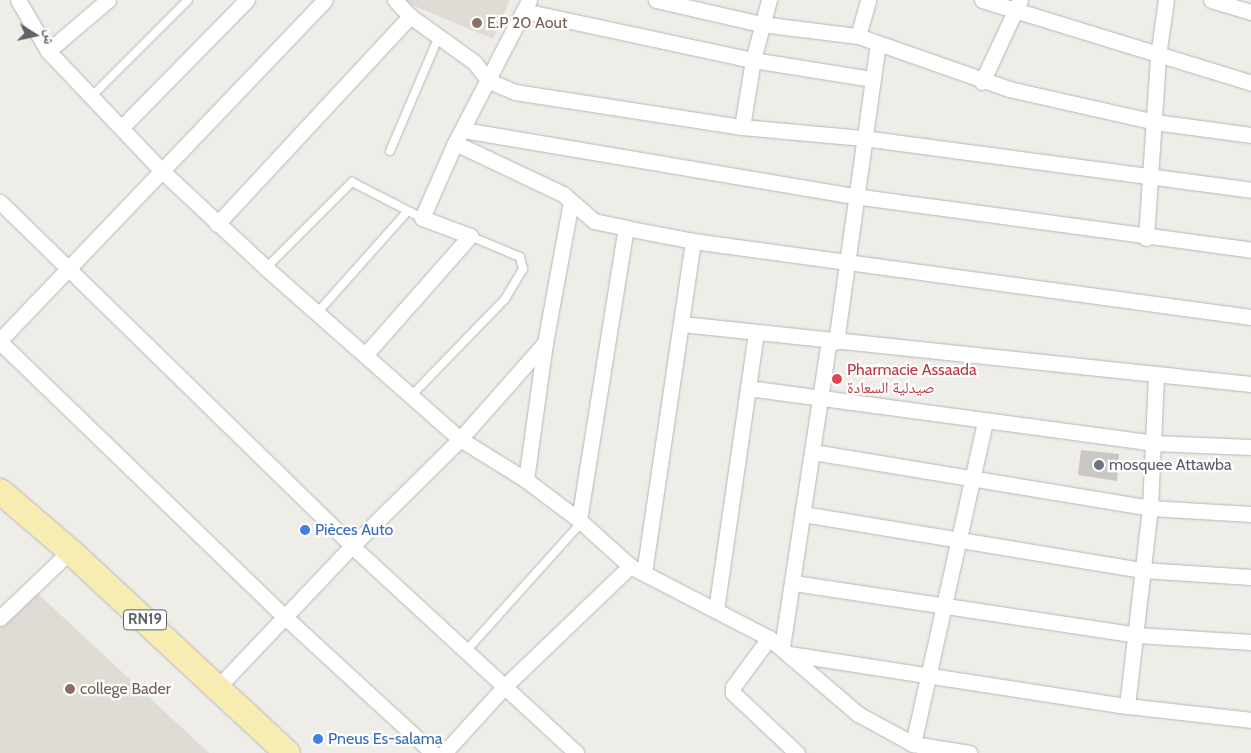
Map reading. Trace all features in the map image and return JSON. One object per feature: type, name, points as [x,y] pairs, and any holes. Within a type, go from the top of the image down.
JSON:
[{"type":"main road","name":"RN19","points":[[0,491],[70,551],[287,753]]},
{"type":"street","points":[[18,0],[48,51],[162,171],[217,224],[460,439],[526,480],[580,522],[630,566],[769,638],[858,714],[913,744],[969,753]]},
{"type":"street","points":[[48,51],[108,0]]},
{"type":"street","points":[[122,127],[247,0]]},
{"type":"street","points":[[325,0],[0,341],[284,618],[433,753]]},
{"type":"street","points":[[395,0],[410,16],[474,62],[489,81],[515,92],[742,127],[863,138],[1251,190]]},
{"type":"street","points":[[656,0],[761,24],[858,36],[982,82],[1155,122],[1251,135]]},
{"type":"street","points":[[742,127],[753,60],[761,24],[769,0]]},
{"type":"street","points":[[858,36],[868,0]]},
{"type":"street","points":[[982,0],[1019,5],[1158,56],[1251,83]]},
{"type":"street","points":[[1146,238],[1152,178],[1158,56],[1166,0]]},
{"type":"street","points":[[1211,0],[1243,7]]},
{"type":"street","points":[[982,82],[1019,5]]},
{"type":"street","points":[[365,355],[470,236],[414,215],[463,130],[527,6],[753,60],[872,79]]},
{"type":"street","points":[[217,224],[410,16]]},
{"type":"street","points":[[786,651],[803,514],[845,263],[878,45]]},
{"type":"street","points":[[463,130],[854,196],[1146,238],[1251,250]]},
{"type":"street","points":[[455,144],[553,189],[571,201],[594,221],[626,228],[693,241],[845,263],[1251,317]]},
{"type":"street","points":[[526,480],[545,344],[571,201]]},
{"type":"street","points":[[0,202],[352,546],[576,753]]},
{"type":"street","points":[[580,522],[626,228]]},
{"type":"street","points":[[644,572],[693,241]]},
{"type":"street","points":[[682,324],[1251,384]]},
{"type":"street","points":[[716,610],[756,333]]},
{"type":"street","points":[[218,687],[352,546],[460,439],[545,344]]},
{"type":"street","points":[[1127,706],[1150,508],[1156,375]]},
{"type":"street","points":[[748,388],[1153,442],[1251,447]]},
{"type":"street","points":[[913,744],[974,478],[985,421]]},
{"type":"street","points":[[813,452],[1150,508],[1251,514]]},
{"type":"street","points":[[803,514],[960,538],[1142,570],[1251,577]]},
{"type":"street","points":[[0,618],[70,551]]},
{"type":"street","points":[[444,753],[505,686],[630,566]]},
{"type":"street","points":[[794,583],[944,608],[1136,635],[1251,642]]},
{"type":"street","points":[[769,638],[733,687],[733,694],[797,753]]},
{"type":"street","points":[[786,651],[1127,706],[1251,720]]},
{"type":"lane","points":[[91,97],[188,0]]},
{"type":"lane","points":[[390,151],[438,36]]},
{"type":"lane","points":[[266,268],[352,182],[414,215],[317,313]]},
{"type":"lane","points":[[411,396],[505,299],[523,270],[520,257],[470,236]]},
{"type":"lane","points":[[466,651],[580,522]]},
{"type":"shaded area","name":"E.P 20 Aout","points":[[400,0],[510,0],[493,39]]},
{"type":"shaded area","name":"college Bader","points":[[35,591],[209,753],[0,753],[0,624]]},
{"type":"building","name":"mosquee Attawba","points":[[1081,450],[1119,454],[1117,481],[1078,475]]},
{"type":"place","name":"E.P 20 Aout","points":[[477,23]]},
{"type":"place","name":"Pharmacie Assaada صيدلية السعادة","points":[[837,379]]},
{"type":"place","name":"mosquee Attawba","points":[[1099,465]]},
{"type":"place","name":"Pièces Auto","points":[[305,530]]},
{"type":"place","name":"college Bader","points":[[70,689]]},
{"type":"place","name":"Pneus Es-salama","points":[[318,739]]}]
